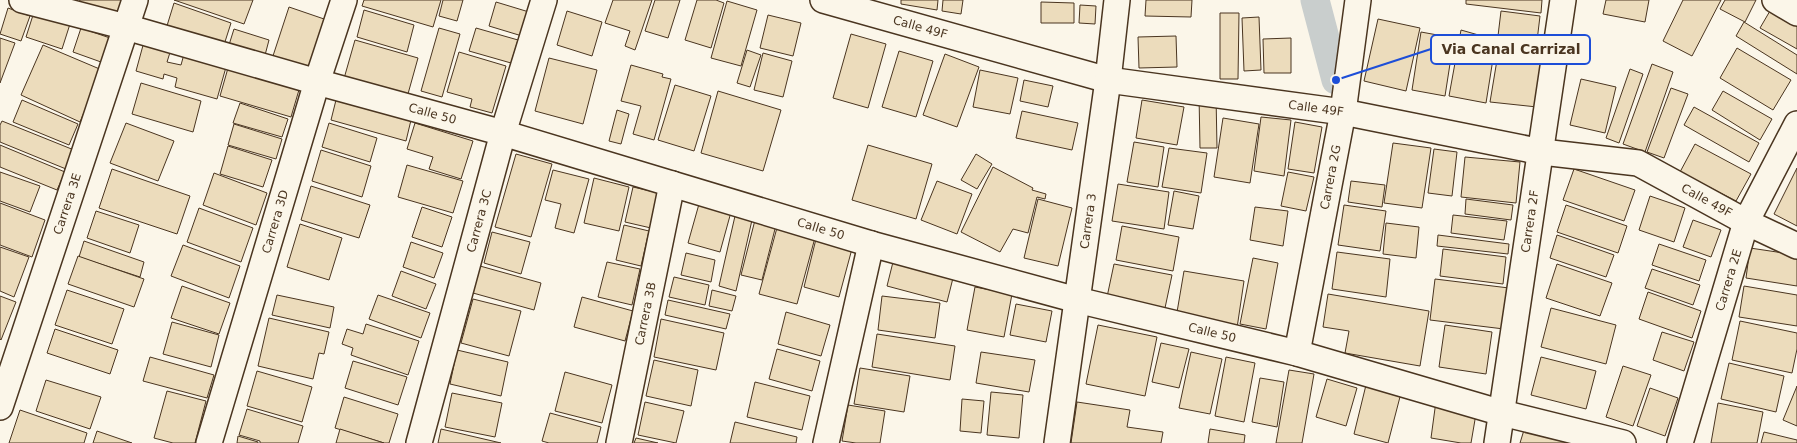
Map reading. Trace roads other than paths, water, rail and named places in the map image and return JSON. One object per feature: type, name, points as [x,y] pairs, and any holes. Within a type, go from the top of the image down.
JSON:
[{"type":"street","name":"Calle 50","points":[[22,0],[126,27],[316,82],[503,133],[872,244],[1077,300],[1297,353],[1502,413],[1623,443]]},
{"type":"street","name":"Carrera 3E","points":[[0,407],[135,0]]},
{"type":"street","name":"Carrera 3D","points":[[209,443],[316,82],[344,0]]},
{"type":"street","name":"Carrera 3C","points":[[419,443],[503,133],[544,0]]},
{"type":"street","name":"Calle 49F","points":[[823,0],[1108,80],[1343,112],[1542,152],[1638,163],[1746,222],[1797,246]]},
{"type":"street","name":"Carrera 3","points":[[1057,443],[1108,80],[1117,0]]},
{"type":"street","name":"Carrera 2G","points":[[1297,353],[1343,112],[1358,0]]},
{"type":"street","name":"Carrera 2F","points":[[1497,443],[1542,152],[1563,0]]},
{"type":"street","points":[[1775,0],[1797,13]]},
{"type":"street","name":"Carrera 2E","points":[[1680,443],[1746,222],[1797,124]]},
{"type":"street","name":"Carrera 3B","points":[[619,443],[672,184]]},
{"type":"street","points":[[826,443],[872,244]]},
{"type":"waterway","points":[[1315,0],[1336,80]]},
{"type":"place","name":"Via Canal Carrizal","points":[[1336,80]]}]
